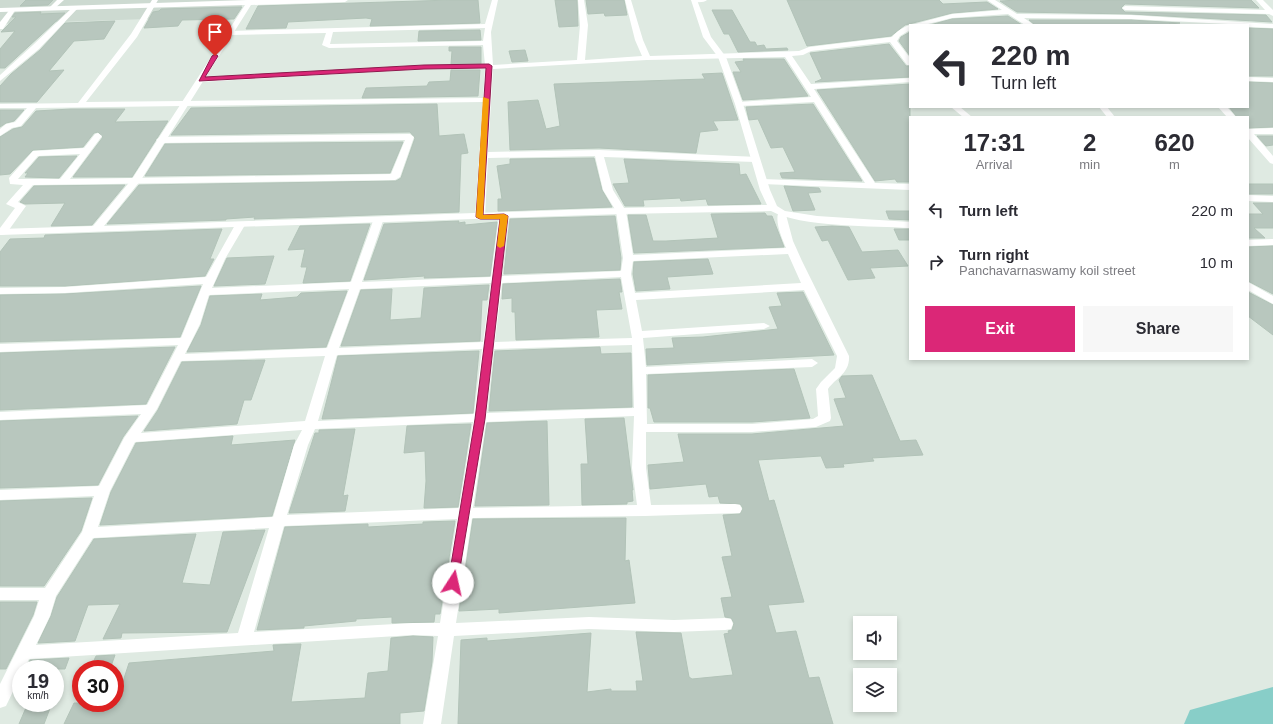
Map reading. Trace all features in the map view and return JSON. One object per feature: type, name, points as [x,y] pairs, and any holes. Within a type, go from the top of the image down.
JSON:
[{"type":"street","points":[[52,8],[61,0]]},
{"type":"street","points":[[0,10],[154,2],[345,0]]},
{"type":"street","points":[[480,217],[489,66],[486,43],[487,26],[495,0]]},
{"type":"street","points":[[581,0],[584,25],[581,61]]},
{"type":"street","points":[[628,0],[639,40],[647,58]]},
{"type":"street","points":[[639,428],[752,428],[821,422],[825,418],[822,389],[842,370],[844,363],[844,356],[808,286],[777,211],[763,182],[739,104],[722,57],[707,37],[694,0],[704,0]]},
{"type":"street","points":[[990,0],[1028,24]]},
{"type":"street","points":[[1118,0],[1136,24]]},
{"type":"street","points":[[96,229],[136,180],[160,140],[186,104],[251,1]]},
{"type":"street","points":[[80,105],[134,35],[154,2]]},
{"type":"street","points":[[1262,3],[1272,10]]},
{"type":"street","points":[[0,79],[36,47],[76,7]]},
{"type":"street","points":[[1125,8],[1272,10]]},
{"type":"street","points":[[0,27],[13,9]]},
{"type":"street","points":[[919,24],[952,16],[1007,12]]},
{"type":"street","points":[[1016,16],[1131,17],[1241,24]]},
{"type":"street","points":[[1249,24],[1273,26]]},
{"type":"street","points":[[230,33],[330,29],[487,26]]},
{"type":"street","points":[[201,80],[424,67],[503,67],[581,61],[787,54],[802,52],[809,49],[893,39],[909,28]]},
{"type":"street","points":[[330,29],[326,45],[329,46],[486,43]]},
{"type":"street","points":[[893,39],[909,62]]},
{"type":"street","points":[[901,52],[909,51]]},
{"type":"street","points":[[787,54],[872,186]]},
{"type":"street","points":[[1249,79],[1273,80]]},
{"type":"street","points":[[809,86],[909,80]]},
{"type":"street","points":[[739,104],[815,99]]},
{"type":"street","points":[[0,106],[486,100]]},
{"type":"street","points":[[0,133],[9,126],[18,124],[33,106]]},
{"type":"street","points":[[956,108],[967,116]]},
{"type":"street","points":[[1103,108],[1110,116]]},
{"type":"street","points":[[1223,108],[1231,116]]},
{"type":"street","points":[[1249,132],[1273,131]]},
{"type":"street","points":[[1249,133],[1273,161]]},
{"type":"street","points":[[63,182],[98,136]]},
{"type":"street","points":[[88,150],[36,153],[14,178],[13,182],[395,177],[410,137],[160,140]]},
{"type":"street","points":[[1249,148],[1262,148]]},
{"type":"street","points":[[483,154],[599,153],[755,159]]},
{"type":"street","points":[[599,153],[608,190],[621,210],[628,258],[626,274],[637,338],[640,371],[641,412],[639,428],[639,468],[645,510]]},
{"type":"street","points":[[1,232],[21,206],[10,204],[30,182]]},
{"type":"street","points":[[763,182],[909,187]]},
{"type":"street","points":[[1249,198],[1273,199]]},
{"type":"street","points":[[1,232],[378,221],[621,210],[777,211],[817,219],[909,225]]},
{"type":"street","points":[[432,724],[480,419],[504,216]]},
{"type":"street","points":[[244,638],[302,445],[310,426],[332,352],[378,221]]},
{"type":"street","points":[[0,701],[5,681],[25,652],[42,616],[49,594],[89,533],[103,491],[132,438],[151,409],[194,324],[220,259],[240,225]]},
{"type":"street","points":[[1249,243],[1273,242]]},
{"type":"street","points":[[628,258],[793,251]]},
{"type":"street","points":[[0,292],[208,286],[356,285],[626,274]]},
{"type":"street","points":[[629,297],[808,286]]},
{"type":"street","points":[[1249,286],[1272,300]]},
{"type":"street","points":[[177,358],[446,346],[489,346],[637,338],[764,326]]},
{"type":"street","points":[[0,348],[186,341]]},
{"type":"street","points":[[640,371],[812,363]]},
{"type":"street","points":[[0,416],[151,409]]},
{"type":"street","points":[[132,438],[310,426],[641,412]]},
{"type":"street","points":[[0,495],[103,491]]},
{"type":"street","points":[[89,533],[262,524],[279,521],[465,513],[735,510]]},
{"type":"street","points":[[0,594],[49,594]]},
{"type":"street","points":[[25,652],[412,629],[446,630],[590,623],[674,626],[725,624]]},
{"type":"shaded area","points":[[0,0],[245,0],[236,16],[0,24]]},
{"type":"building","points":[[26,0],[53,0],[48,5],[20,6]]},
{"type":"building","points":[[478,0],[480,23],[370,26],[372,19],[366,18],[288,22],[286,28],[246,29],[258,6]]},
{"type":"building","points":[[555,0],[577,0],[578,26],[559,27]]},
{"type":"building","points":[[586,0],[624,0],[627,15],[605,16],[604,13],[588,14]]},
{"type":"building","points":[[787,0],[939,0],[943,4],[987,2],[998,9],[952,13],[905,25],[891,36],[807,46]]},
{"type":"building","points":[[1251,0],[1259,8],[1125,4],[1121,8],[1125,12],[1266,15],[1272,22],[1131,14],[1017,12],[1000,1]]},
{"type":"building","points":[[242,7],[234,19],[182,20],[178,26],[144,28],[153,12],[161,9]]},
{"type":"building","points":[[712,10],[732,10],[750,42],[755,42],[757,46],[764,45],[766,49],[787,48],[788,50],[738,52],[729,34],[724,34]]},
{"type":"building","points":[[41,12],[40,14],[65,13],[5,68],[0,68],[0,49],[15,31],[1,32],[16,17],[12,17],[15,13]]},
{"type":"building","points":[[1008,16],[1020,24],[934,24],[952,19]]},
{"type":"building","points":[[1029,20],[1131,20],[1180,23],[1169,24],[1034,24]]},
{"type":"building","points":[[115,21],[104,39],[74,41],[49,71],[64,70],[37,102],[0,102],[0,86],[11,74],[40,50],[65,23]]},
{"type":"building","points":[[1249,28],[1273,29],[1273,76],[1249,76]]},
{"type":"building","points":[[480,30],[481,40],[418,41],[419,31]]},
{"type":"building","points":[[909,33],[909,55],[899,41],[901,37]]},
{"type":"building","points":[[889,44],[906,66],[909,66],[909,77],[815,82],[822,79],[810,53]]},
{"type":"building","points":[[449,47],[481,47],[481,64],[451,64],[452,51],[449,51]]},
{"type":"building","points":[[525,50],[528,61],[512,62],[509,51]]},
{"type":"building","points":[[743,59],[784,59],[808,96],[743,100],[733,72],[741,72],[735,62],[744,61]]},
{"type":"building","points":[[451,70],[480,70],[478,96],[362,98],[366,88],[427,86],[429,82],[450,81]]},
{"type":"building","points":[[722,73],[738,120],[713,121],[718,130],[700,132],[696,153],[599,148],[510,150],[508,102],[538,100],[546,129],[560,126],[554,84],[705,79],[702,74]]},
{"type":"building","points":[[1249,82],[1273,83],[1273,127],[1249,128],[1249,116],[1236,116],[1230,108],[1249,108]]},
{"type":"building","points":[[909,84],[909,182],[897,182],[895,179],[875,181],[817,90]]},
{"type":"building","points":[[437,104],[439,136],[464,134],[468,153],[461,154],[459,212],[254,219],[255,217],[226,220],[107,224],[139,185],[396,181],[401,178],[415,138],[410,132],[171,135],[191,108]]},
{"type":"building","points":[[813,104],[862,181],[782,178],[780,173],[795,172],[783,147],[771,148],[758,119],[749,120],[746,107]]},
{"type":"building","points":[[71,109],[125,109],[115,122],[168,121],[132,177],[73,177],[103,137],[98,132],[94,133],[83,147],[33,150],[10,174],[0,175],[0,137],[13,129],[22,127],[36,111]]},
{"type":"building","points":[[0,110],[24,110],[14,121],[6,123],[0,127]]},
{"type":"building","points":[[1257,136],[1273,136],[1273,145],[1266,146]]},
{"type":"building","points":[[403,142],[390,173],[145,176],[165,144]]},
{"type":"building","points":[[77,156],[59,178],[25,177],[28,173],[25,173],[39,157]]},
{"type":"building","points":[[594,158],[602,190],[612,207],[498,211],[498,199],[502,199],[497,166],[510,164],[510,159]]},
{"type":"building","points":[[624,159],[739,164],[740,175],[746,174],[761,204],[708,205],[706,199],[681,201],[680,198],[643,200],[644,206],[625,206],[613,184],[629,183]]},
{"type":"building","points":[[1249,184],[1273,184],[1273,194],[1249,194]]},
{"type":"building","points":[[125,185],[92,225],[51,226],[65,203],[25,204],[20,202],[34,186]]},
{"type":"building","points":[[784,186],[819,188],[821,192],[808,193],[815,210],[793,211]]},
{"type":"building","points":[[1253,203],[1273,203],[1273,228],[1254,228],[1265,238],[1249,238],[1249,214],[1263,214]]},
{"type":"building","points":[[886,211],[909,211],[909,220],[889,219]]},
{"type":"building","points":[[765,213],[767,216],[772,216],[784,247],[634,253],[628,215],[646,215],[653,241],[666,241],[718,238],[711,214]]},
{"type":"building","points":[[615,216],[621,258],[620,270],[504,274],[510,219]]},
{"type":"building","points":[[459,221],[458,223],[465,222],[465,225],[497,222],[490,276],[424,278],[425,276],[364,280],[384,224]]},
{"type":"building","points":[[370,224],[350,281],[303,283],[307,267],[301,267],[305,249],[288,250],[300,226]]},
{"type":"building","points":[[815,227],[849,227],[862,252],[898,250],[908,266],[870,268],[875,278],[848,280],[828,240],[822,241]]},
{"type":"building","points":[[222,229],[210,259],[214,259],[205,276],[65,286],[0,286],[0,252],[10,239],[44,238],[45,235]]},
{"type":"building","points":[[894,229],[909,229],[909,240],[899,240]]},
{"type":"building","points":[[1273,246],[1273,294],[1249,282],[1249,247]]},
{"type":"building","points":[[274,256],[265,284],[214,286],[227,258]]},
{"type":"building","points":[[708,259],[713,274],[667,277],[670,289],[636,291],[633,274],[634,262]]},
{"type":"building","points":[[620,279],[622,292],[619,292],[622,309],[596,310],[599,337],[516,340],[515,312],[512,312],[512,298],[502,299],[503,284]]},
{"type":"building","points":[[489,285],[487,300],[482,300],[480,341],[341,346],[361,290],[392,289],[390,320],[421,318],[424,288]]},
{"type":"building","points":[[201,286],[180,337],[0,342],[0,295],[65,294]]},
{"type":"building","points":[[347,291],[326,347],[187,352],[201,325],[210,296],[262,294],[260,300],[297,297],[301,293]]},
{"type":"building","points":[[803,292],[834,355],[647,365],[646,349],[674,348],[672,338],[703,337],[778,329],[769,307],[782,306],[777,293]]},
{"type":"building","points":[[1249,293],[1273,305],[1273,335],[1249,317]]},
{"type":"building","points":[[175,347],[146,404],[0,410],[0,353]]},
{"type":"building","points":[[600,347],[601,354],[631,353],[632,407],[489,411],[495,351]]},
{"type":"building","points":[[479,351],[473,413],[322,419],[338,356]]},
{"type":"building","points":[[265,360],[251,400],[244,400],[237,424],[144,431],[158,410],[182,362]]},
{"type":"building","points":[[794,369],[810,418],[752,422],[654,422],[650,408],[648,408],[648,375]]},
{"type":"building","points":[[872,375],[900,441],[916,440],[923,455],[872,458],[874,461],[843,464],[844,467],[826,468],[821,456],[758,460],[769,501],[774,500],[804,602],[768,605],[776,633],[796,631],[809,678],[819,677],[833,724],[458,724],[461,640],[487,638],[487,641],[591,633],[587,692],[611,689],[611,691],[637,691],[636,681],[643,681],[636,632],[681,633],[689,677],[692,679],[733,675],[724,634],[729,633],[728,631],[732,630],[734,623],[731,618],[725,617],[721,598],[732,597],[722,557],[732,556],[723,515],[740,514],[743,508],[740,504],[720,503],[718,496],[709,497],[706,484],[650,489],[648,465],[684,462],[678,434],[752,434],[844,426],[834,399],[846,398],[839,380],[842,376]]},
{"type":"building","points":[[138,416],[123,437],[98,485],[0,488],[0,421]]},
{"type":"building","points":[[624,418],[633,501],[627,502],[627,504],[582,505],[581,464],[588,464],[585,419]]},
{"type":"building","points":[[547,421],[549,505],[475,506],[487,423]]},
{"type":"building","points":[[471,424],[458,507],[424,508],[426,481],[425,451],[404,453],[407,426]]},
{"type":"building","points":[[355,429],[343,496],[348,495],[345,511],[289,513],[315,433],[319,433],[319,430]]},
{"type":"building","points":[[233,436],[231,445],[295,440],[272,516],[100,525],[111,492],[136,443]]},
{"type":"building","points":[[92,498],[81,531],[44,586],[0,586],[0,501]]},
{"type":"building","points":[[626,518],[625,561],[629,560],[635,603],[499,613],[499,609],[459,611],[473,519]]},
{"type":"building","points":[[455,521],[440,614],[435,614],[434,622],[392,623],[392,617],[356,619],[356,621],[304,626],[304,628],[257,630],[285,527],[368,524],[368,527],[423,524],[423,522]]},
{"type":"building","points":[[265,530],[227,632],[122,633],[121,638],[103,639],[120,604],[88,605],[75,641],[38,643],[51,616],[57,597],[94,539],[196,534],[182,583],[210,585],[223,532]]},
{"type":"building","points":[[0,602],[37,602],[33,615],[6,669],[0,669]]},
{"type":"building","points":[[413,636],[433,637],[432,662],[424,711],[400,713],[400,724],[64,724],[72,707],[72,712],[124,712],[124,678],[129,663],[274,651],[273,645],[301,644],[291,702],[365,698],[368,673],[388,671],[391,638]]},
{"type":"building","points":[[115,655],[113,660],[94,660],[96,656]]},
{"type":"building","points":[[69,658],[65,669],[64,660],[30,660]]},
{"type":"building","points":[[24,712],[49,712],[44,724],[19,724]]},
{"type":"waterway","points":[[1206,724],[1273,706]]},
{"type":"slow traffic","points":[[486,99],[480,217],[504,216],[500,246]]},
{"type":"route","points":[[215,56],[201,80],[424,67],[489,66],[480,217],[504,216],[480,419],[453,583]]}]
